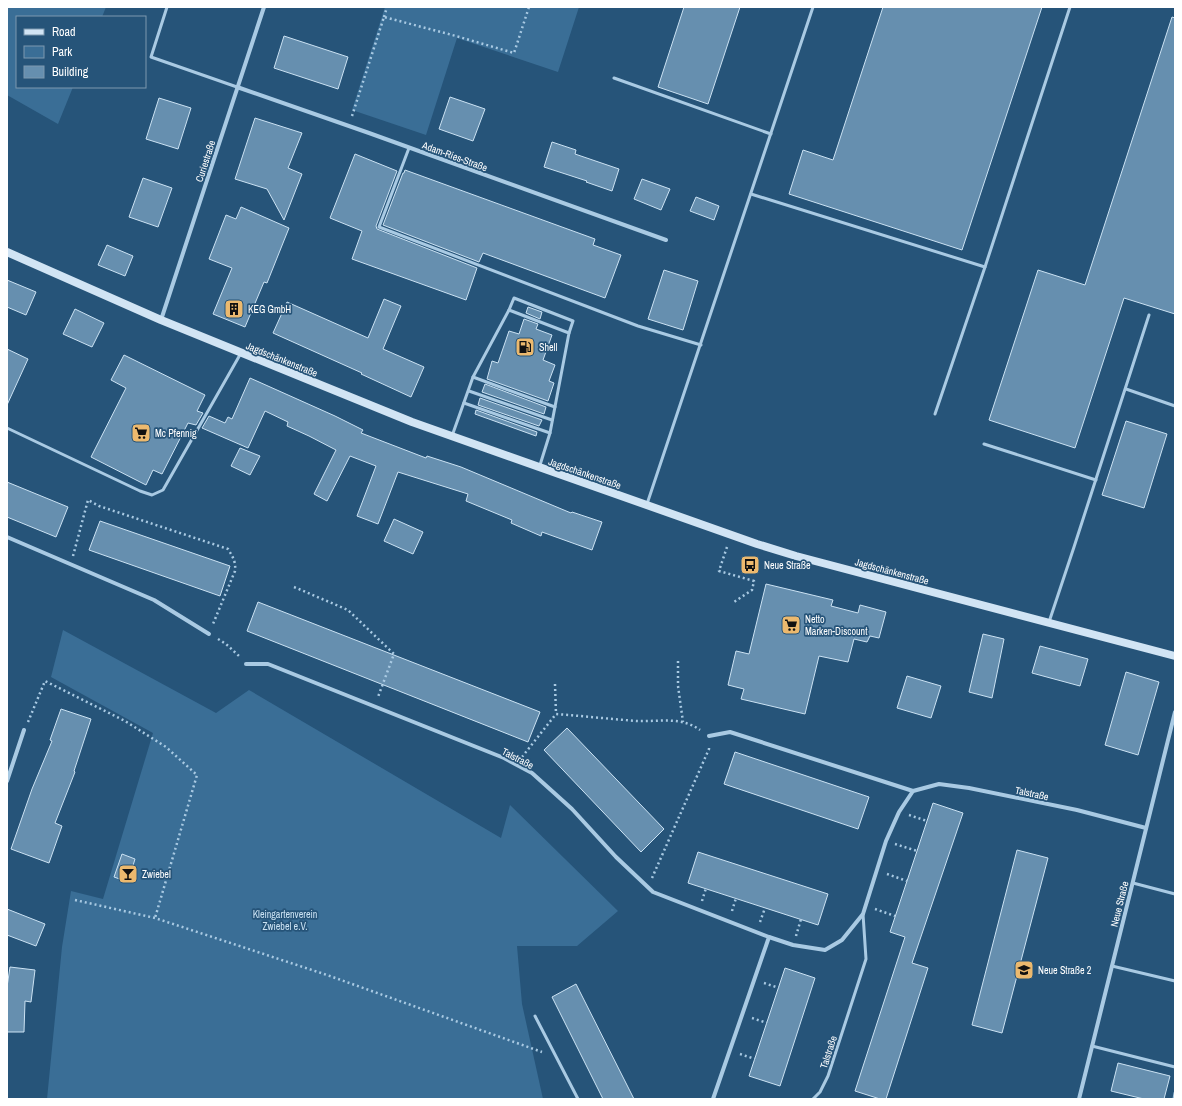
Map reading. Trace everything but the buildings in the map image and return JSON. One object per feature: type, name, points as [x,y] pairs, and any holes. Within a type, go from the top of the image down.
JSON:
[{"type":"main road","name":"Jagdschänkenstraße","points":[[7,252],[161,320],[412,422],[732,535],[796,556],[1175,656]]},
{"type":"street","name":"Curiestraße","points":[[161,320],[264,7]]},
{"type":"street","name":"Adam-Ries-Straße","points":[[237,87],[666,240]]},
{"type":"street","points":[[7,537],[154,600],[209,634]]},
{"type":"street","name":"Talstraße","points":[[246,664],[268,664],[504,758],[532,773],[572,809],[616,857],[653,892],[768,937],[793,944],[825,950],[842,940],[863,914],[886,841],[899,812],[914,791],[939,784],[969,788],[1077,810],[1146,828]]},
{"type":"street","name":"Neue Straße","points":[[1079,1099],[1175,712]]},
{"type":"street","points":[[7,781],[24,730]]},
{"type":"street","points":[[709,736],[730,732],[914,791]]},
{"type":"street","points":[[713,1099],[768,937]]},
{"type":"lane","points":[[167,7],[151,57],[237,87]]},
{"type":"lane","points":[[646,505],[701,345],[813,7]]},
{"type":"lane","points":[[934,414],[985,267],[1070,7]]},
{"type":"lane","points":[[614,78],[771,134]]},
{"type":"lane","points":[[409,148],[379,227],[638,326],[701,345]]},
{"type":"lane","points":[[751,194],[985,267]]},
{"type":"lane","points":[[451,436],[473,377],[514,298],[572,321],[550,433],[539,467]]},
{"type":"lane","points":[[509,310],[569,333]]},
{"type":"lane","points":[[1048,623],[1149,316]]},
{"type":"lane","points":[[7,428],[140,492],[152,495],[163,490],[241,353]]},
{"type":"lane","points":[[473,377],[555,407]]},
{"type":"lane","points":[[1126,389],[1175,406]]},
{"type":"lane","points":[[469,391],[552,420]]},
{"type":"lane","points":[[464,402],[550,433]]},
{"type":"lane","points":[[984,444],[1096,480]]},
{"type":"lane","points":[[1132,884],[1175,894]]},
{"type":"lane","name":"Talstraße","points":[[813,1099],[820,1092],[828,1076],[866,959],[863,914]]},
{"type":"lane","points":[[1112,966],[1175,981]]},
{"type":"lane","points":[[535,1016],[578,1099]]},
{"type":"lane","points":[[1092,1046],[1175,1067]]},
{"type":"lane","points":[[1174,1099],[1175,1093]]},
{"type":"path","points":[[349,126],[387,7]]},
{"type":"path","points":[[384,17],[514,53],[529,7]]},
{"type":"path","points":[[71,564],[88,500],[99,506],[228,549],[236,563],[235,571],[209,634]]},
{"type":"path","points":[[732,535],[719,571],[754,582],[752,590],[734,602]]},
{"type":"path","points":[[294,587],[348,610],[394,654],[374,706]]},
{"type":"path","points":[[226,644],[246,664]]},
{"type":"path","points":[[678,661],[678,686],[683,722]]},
{"type":"path","points":[[24,730],[45,681],[126,721],[166,747],[197,775],[155,918]]},
{"type":"path","points":[[516,765],[556,714],[555,684]]},
{"type":"path","points":[[556,714],[639,721],[673,720],[698,728],[709,736],[708,749],[648,887]]},
{"type":"path","points":[[899,812],[927,821]]},
{"type":"path","points":[[886,841],[917,851]]},
{"type":"path","points":[[877,870],[907,881]]},
{"type":"path","points":[[75,900],[155,918],[327,975],[556,1057]]},
{"type":"path","points":[[865,905],[895,916]]},
{"type":"path","points":[[757,933],[765,908]]},
{"type":"path","points":[[793,944],[801,919]]},
{"type":"path","points":[[764,983],[779,988]]},
{"type":"path","points":[[761,1021],[767,1023]]},
{"type":"path","points":[[741,1054],[755,1059]]},
{"type":"green space","points":[[7,7],[106,7],[102,16],[16,16],[16,88],[73,88],[58,124],[7,95]]},
{"type":"green space","points":[[385,7],[579,7],[558,72],[457,38],[426,135],[352,110]]},
{"type":"green space","name":"Kleingartenverein Zwiebel e.V.","points":[[63,630],[216,713],[249,690],[501,838],[510,805],[618,911],[577,946],[517,946],[522,1004],[543,1099],[47,1099],[62,947],[71,891],[103,899],[153,733],[51,677]]},
{"type":"place","name":"KEG GmbH","points":[[234,309]]},
{"type":"place","name":"Shell","points":[[525,347]]},
{"type":"place","name":"Mc Pfennig","points":[[141,433]]},
{"type":"place","name":"Neue Straße","points":[[750,565]]},
{"type":"place","name":"Netto Marken-Discount","points":[[791,625]]},
{"type":"place","name":"Zwiebel","points":[[128,874]]},
{"type":"place","name":"Neue Straße 2","points":[[1024,970]]}]
